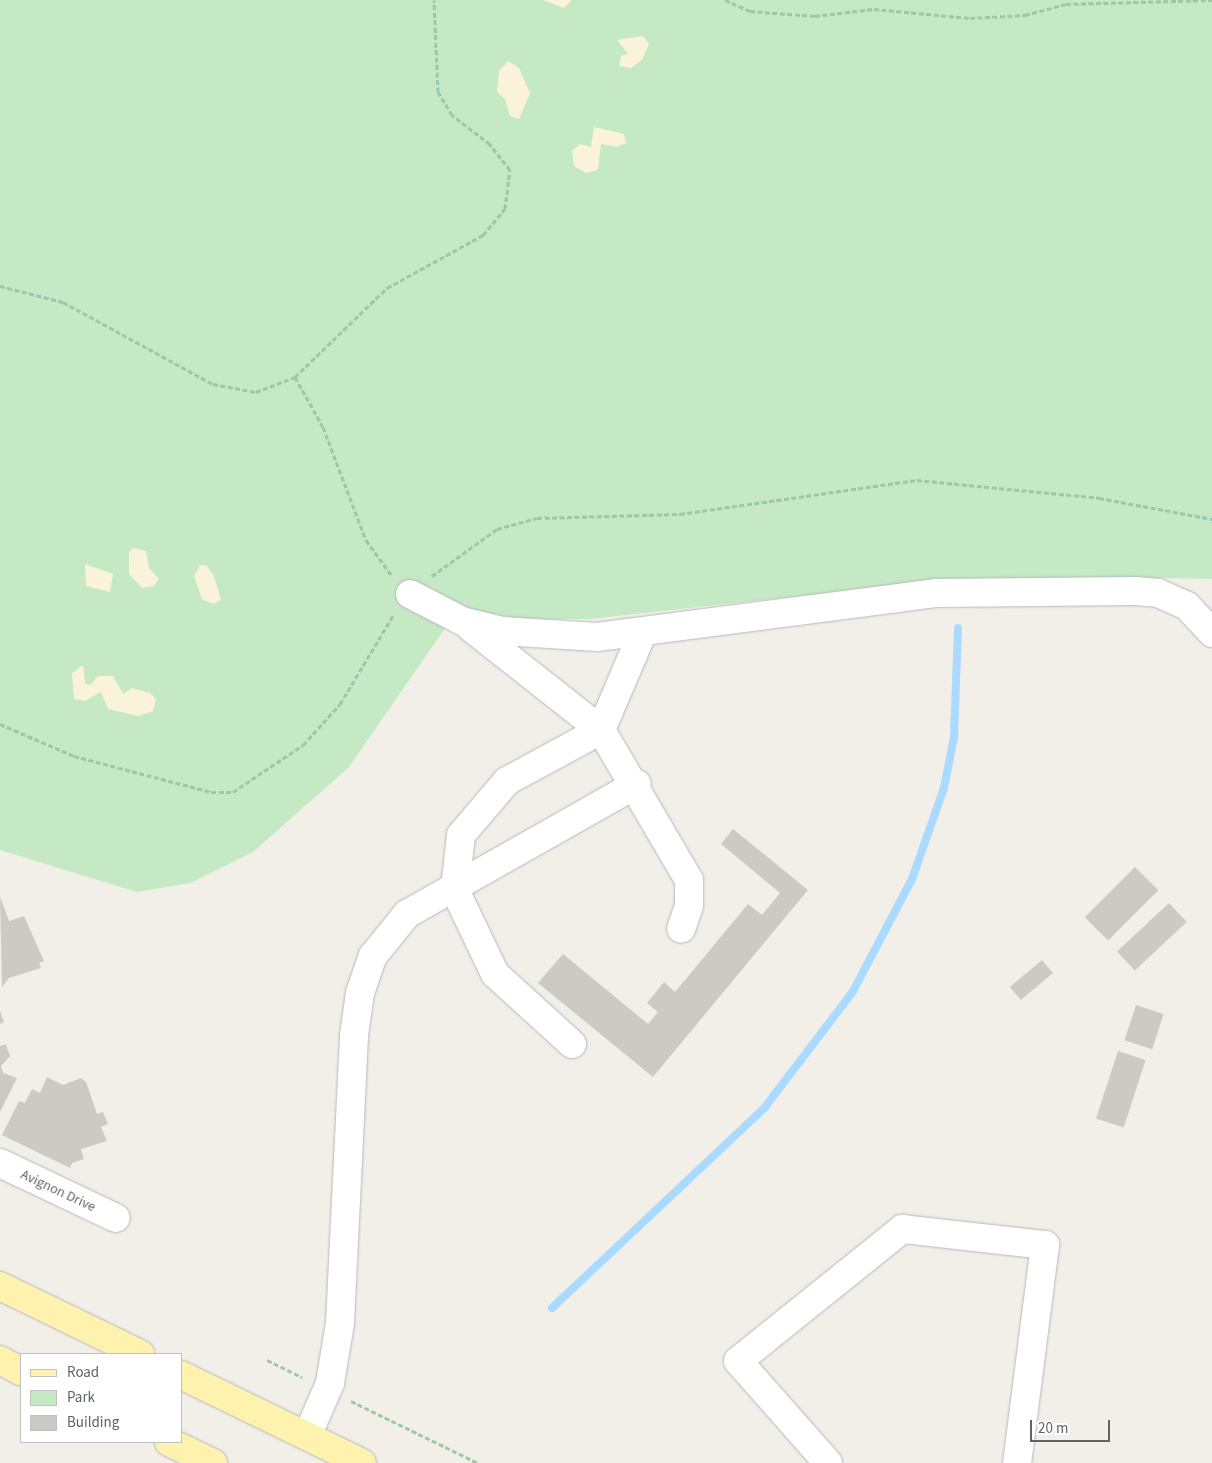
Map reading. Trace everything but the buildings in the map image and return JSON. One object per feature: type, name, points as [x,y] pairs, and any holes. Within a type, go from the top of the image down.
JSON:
[{"type":"main road","points":[[0,1286],[138,1353]]},
{"type":"main road","points":[[0,1360],[20,1370]]},
{"type":"main road","points":[[182,1374],[362,1463]]},
{"type":"main road","points":[[171,1443],[213,1463]]},
{"type":"lane","points":[[462,621],[502,630],[597,637],[642,634],[843,603],[938,594],[1136,592],[1158,593],[1187,606],[1212,633]]},
{"type":"lane","points":[[410,594],[462,621],[601,730],[637,784],[689,880],[689,906],[680,929]]},
{"type":"lane","points":[[572,1044],[495,974],[455,890],[462,835],[507,781],[601,730],[642,634]]},
{"type":"lane","points":[[307,1436],[328,1390],[340,1323],[354,1034],[360,993],[374,956],[407,914],[455,890],[637,784]]},
{"type":"lane","name":"Avignon Drive","points":[[0,1163],[116,1218]]},
{"type":"lane","points":[[828,1463],[738,1361],[902,1229],[1044,1245],[1017,1463]]},
{"type":"path","points":[[0,286],[63,302],[213,384],[256,392],[295,377],[387,288],[483,235],[505,209],[510,170],[490,144],[452,116],[438,92],[434,0]]},
{"type":"path","points":[[726,0],[750,11],[815,16],[874,9],[970,18],[1025,15],[1066,4],[1212,0]]},
{"type":"path","points":[[295,377],[323,427],[366,540],[410,594]]},
{"type":"path","points":[[0,724],[74,756],[211,792],[233,792],[303,745],[340,704],[410,594],[497,530],[537,518],[680,514],[917,480],[1099,498],[1212,519]]},
{"type":"path","points":[[267,1360],[478,1463]]},
{"type":"green space","points":[[0,0],[1212,0],[1212,579],[1111,577],[918,583],[589,619],[523,619],[472,610],[452,618],[349,767],[253,852],[190,883],[137,892],[0,850]]},
{"type":"sand","points":[[543,0],[572,0],[564,8]]},
{"type":"sand","points":[[643,36],[649,44],[642,60],[631,68],[619,66],[621,56],[628,54],[617,40]]},
{"type":"sand","points":[[508,61],[519,68],[530,93],[519,119],[510,116],[505,99],[497,92],[499,71]]},
{"type":"sand","points":[[594,127],[624,134],[626,143],[617,147],[601,144],[598,170],[586,173],[574,166],[572,151],[580,144],[591,147]]},
{"type":"sand","points":[[133,548],[146,551],[149,568],[159,579],[154,586],[142,588],[129,574],[129,552]]},
{"type":"sand","points":[[85,564],[113,574],[110,592],[86,586]]},
{"type":"sand","points":[[200,565],[207,566],[214,576],[221,600],[213,604],[202,599],[194,576]]},
{"type":"sand","points":[[83,665],[85,684],[90,685],[98,676],[113,676],[123,694],[132,688],[150,693],[156,699],[153,711],[139,716],[108,709],[101,692],[85,701],[74,699],[72,673]]},
{"type":"waterway","points":[[552,1308],[765,1107],[852,993],[912,879],[944,788],[954,737],[958,628]]}]
